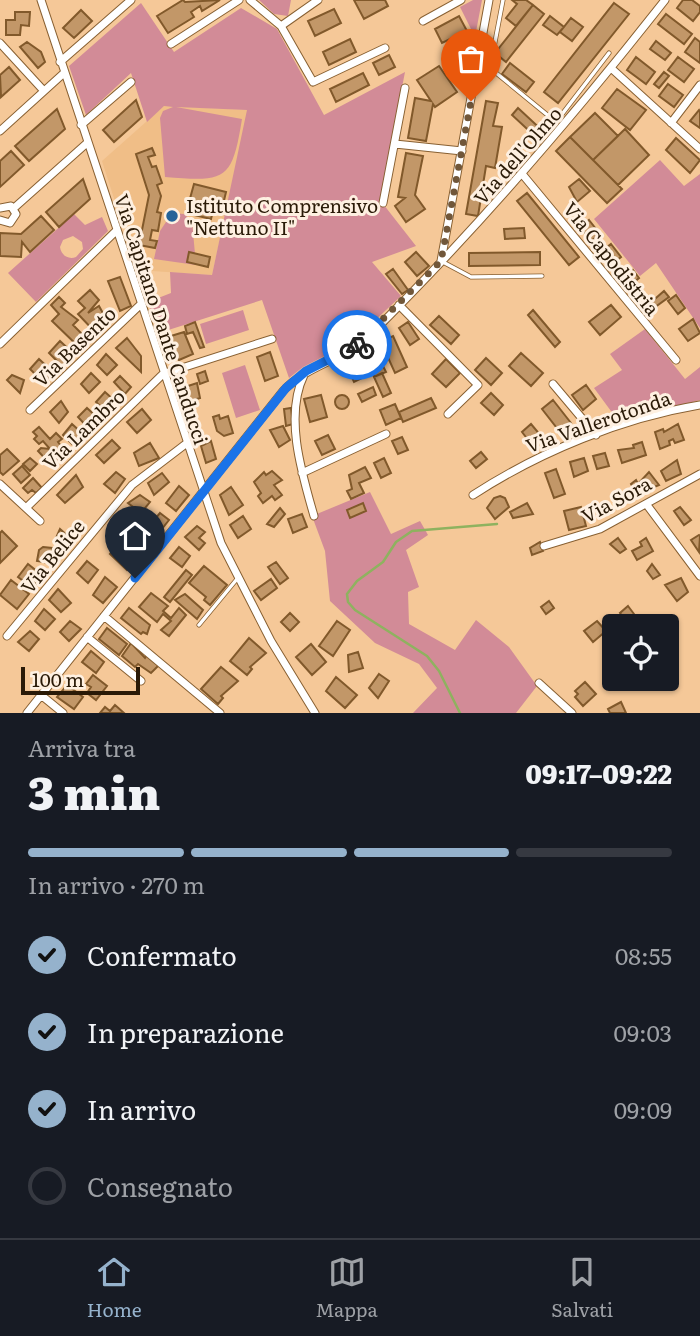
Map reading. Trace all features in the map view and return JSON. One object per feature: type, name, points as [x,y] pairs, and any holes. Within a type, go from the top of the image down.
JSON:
[{"type":"street","name":"Via Capitano Dante Canducci","points":[[41,0],[163,374],[237,579],[316,713]]},
{"type":"street","points":[[60,62],[131,0]]},
{"type":"street","points":[[171,44],[239,0]]},
{"type":"street","points":[[250,0],[281,26],[313,82],[385,48]]},
{"type":"street","points":[[281,26],[318,0]]},
{"type":"street","points":[[423,21],[461,0]]},
{"type":"street","points":[[441,261],[489,0]]},
{"type":"street","name":"Via dell'Olmo","points":[[27,713],[279,396],[306,371],[362,342],[399,305],[523,175],[665,0]]},
{"type":"street","points":[[0,43],[44,91]]},
{"type":"street","points":[[611,68],[700,149]]},
{"type":"street","points":[[0,131],[64,73]]},
{"type":"street","points":[[81,125],[131,82]]},
{"type":"street","points":[[671,123],[700,85]]},
{"type":"street","points":[[383,203],[405,88]]},
{"type":"street","points":[[14,208],[87,143]]},
{"type":"street","points":[[395,144],[461,151]]},
{"type":"street","name":"Via Capodistria","points":[[523,175],[676,360]]},
{"type":"street","points":[[0,208],[5,205],[14,208]]},
{"type":"street","points":[[0,220],[7,224],[13,222],[16,214],[14,208]]},
{"type":"street","points":[[0,344],[116,231]]},
{"type":"street","name":"Via Basento","points":[[30,410],[140,305]]},
{"type":"street","points":[[399,305],[478,385],[448,414]]},
{"type":"street","points":[[163,374],[272,339]]},
{"type":"street","points":[[306,371],[298,387],[296,409],[302,473],[314,516]]},
{"type":"street","name":"Via Lambro","points":[[26,508],[163,374]]},
{"type":"street","points":[[553,384],[596,435]]},
{"type":"street","name":"Via Vallerotonda","points":[[473,495],[528,460],[665,412],[700,405]]},
{"type":"street","points":[[302,473],[386,434]]},
{"type":"street","name":"Via Belice","points":[[7,636],[132,485],[187,443]]},
{"type":"street","name":"Via Sora","points":[[544,546],[600,529],[700,474]]},
{"type":"street","points":[[0,484],[40,521]]},
{"type":"street","points":[[647,505],[700,576]]},
{"type":"street","points":[[104,616],[220,713]]},
{"type":"street","points":[[87,637],[141,681]]},
{"type":"street","points":[[539,683],[572,713]]},
{"type":"street","points":[[41,695],[63,713]]},
{"type":"lane","points":[[503,0],[490,68],[556,122],[609,53]]},
{"type":"lane","points":[[441,261],[471,277],[542,276]]},
{"type":"lane","points":[[199,625],[237,579]]},
{"type":"shaded area","points":[[259,0],[291,0],[288,16],[274,14]]},
{"type":"shaded area","points":[[473,0],[482,0],[475,37],[460,7]]},
{"type":"shaded area","points":[[141,3],[174,52],[241,8],[277,29],[324,115],[405,72],[380,200],[416,246],[372,262],[401,296],[352,342],[303,367],[289,378],[262,300],[159,333],[148,302],[171,293],[170,272],[212,275],[247,110],[176,107],[242,119],[229,166],[223,173],[201,179],[165,177],[160,118],[163,111],[173,107],[164,106],[147,122],[131,73],[86,115],[69,66]]},
{"type":"shaded area","name":"Istituto Comprensivo \"Nettuno II\"","points":[[164,106],[248,110],[212,275],[137,270],[102,161]]},
{"type":"shaded area","points":[[660,160],[684,186],[700,174],[700,328],[656,263],[640,276],[594,219]]},
{"type":"shaded area","points":[[172,213],[184,214],[192,221],[196,265],[154,259],[160,231]]},
{"type":"shaded area","points":[[74,214],[85,225],[102,217],[108,231],[36,302],[8,273]],"holes":[[[73,236],[82,242],[83,249],[73,258],[63,254],[60,247],[63,240]]]},
{"type":"shaded area","points":[[243,310],[249,330],[206,344],[200,324]]},
{"type":"shaded area","points":[[645,329],[685,379],[700,367],[700,400],[619,422],[594,388],[622,370],[610,354]]},
{"type":"shaded area","points":[[245,365],[260,410],[236,418],[222,373]]},
{"type":"shaded area","points":[[370,492],[391,534],[420,521],[428,535],[406,550],[419,587],[408,592],[409,624],[455,650],[476,620],[509,647],[537,686],[516,713],[413,713],[437,688],[419,664],[375,643],[330,601],[325,551],[312,516]]},
{"type":"building","points":[[183,0],[220,0],[202,11],[200,6],[191,12],[194,17],[168,33],[157,16]]},
{"type":"building","points":[[354,0],[385,0],[388,6],[364,19]]},
{"type":"building","points":[[512,0],[526,0],[533,5],[516,26],[506,18],[517,4]]},
{"type":"building","points":[[683,0],[692,0],[700,6],[700,12],[693,21],[677,8]]},
{"type":"building","points":[[614,3],[629,14],[558,103],[544,92]]},
{"type":"building","points":[[533,5],[544,14],[506,62],[495,53]]},
{"type":"building","points":[[334,9],[341,23],[315,36],[308,21]]},
{"type":"building","points":[[81,10],[92,21],[74,38],[63,28]]},
{"type":"building","points":[[15,12],[30,12],[29,26],[21,25],[20,35],[6,35],[6,20],[15,20]]},
{"type":"building","points":[[666,14],[692,34],[684,44],[658,24]]},
{"type":"building","points":[[459,16],[467,31],[442,43],[435,29]]},
{"type":"building","points":[[550,16],[564,27],[557,35],[543,25]]},
{"type":"building","points":[[571,18],[583,27],[572,41],[560,32]]},
{"type":"building","points":[[695,38],[700,42],[700,63],[685,52]]},
{"type":"building","points":[[350,39],[356,52],[329,65],[323,52]]},
{"type":"building","points":[[656,41],[671,53],[665,60],[650,49]]},
{"type":"building","points":[[27,42],[41,52],[45,62],[38,68],[20,47]]},
{"type":"building","points":[[389,55],[395,67],[379,75],[373,63]]},
{"type":"building","points":[[636,57],[655,72],[646,84],[627,70]]},
{"type":"building","points":[[678,57],[694,69],[684,82],[668,70]]},
{"type":"building","points":[[510,63],[534,82],[526,92],[502,74]]},
{"type":"building","points":[[439,66],[457,92],[435,107],[433,104],[426,141],[408,138],[415,98],[431,101],[417,80]]},
{"type":"building","points":[[9,67],[20,80],[1,97],[0,75]]},
{"type":"building","points":[[664,72],[669,76],[659,88],[654,84]]},
{"type":"building","points":[[363,73],[369,85],[336,102],[330,89]]},
{"type":"building","points":[[668,84],[683,95],[674,107],[659,96]]},
{"type":"building","points":[[617,89],[646,110],[630,130],[602,108]]},
{"type":"building","points":[[136,100],[142,117],[114,142],[103,130]]},
{"type":"building","points":[[486,101],[498,103],[493,126],[502,127],[495,168],[486,166],[478,216],[466,214]]},
{"type":"building","points":[[518,108],[545,133],[539,140],[512,115]]},
{"type":"building","points":[[57,109],[65,129],[29,161],[15,146]]},
{"type":"building","points":[[699,110],[700,112],[700,128],[690,121]]},
{"type":"building","points":[[595,113],[618,136],[593,160],[570,137]]},
{"type":"building","points":[[625,129],[649,155],[618,185],[593,160]]},
{"type":"building","points":[[570,137],[622,189],[607,203],[556,151]]},
{"type":"building","points":[[676,138],[700,160],[690,173],[666,150]]},
{"type":"building","points":[[152,148],[155,155],[148,157],[152,167],[156,166],[162,183],[157,185],[161,196],[157,212],[161,213],[158,231],[152,230],[150,240],[157,241],[155,248],[139,245],[149,195],[136,154]]},
{"type":"building","points":[[11,151],[24,165],[0,187],[0,161]]},
{"type":"building","points":[[406,153],[423,156],[415,195],[425,209],[406,222],[395,206],[405,198],[398,197]]},
{"type":"building","points":[[83,179],[90,199],[59,227],[46,212]]},
{"type":"building","points":[[579,179],[590,191],[577,202],[569,187]]},
{"type":"building","points":[[194,184],[226,192],[221,213],[213,211],[211,219],[186,213]]},
{"type":"building","points":[[527,193],[579,257],[569,265],[517,201]]},
{"type":"building","points":[[41,216],[54,230],[30,252],[22,242],[21,257],[0,256],[0,233],[21,234]]},
{"type":"building","points":[[589,220],[600,234],[591,241],[580,227]]},
{"type":"building","points":[[524,228],[525,238],[505,239],[504,229]]},
{"type":"building","points":[[611,244],[621,257],[611,265],[601,252]]},
{"type":"building","points":[[189,252],[210,257],[208,267],[187,262]]},
{"type":"building","points":[[416,252],[429,266],[417,276],[405,262]]},
{"type":"building","points":[[540,252],[540,265],[469,266],[469,253]]},
{"type":"building","points":[[393,269],[408,290],[402,294],[386,274]]},
{"type":"building","points":[[633,270],[639,278],[627,288],[624,283]]},
{"type":"building","points":[[120,277],[131,306],[120,311],[108,281]]},
{"type":"building","points":[[90,290],[99,300],[88,313],[99,306],[105,317],[94,331],[78,314],[85,308],[78,301]]},
{"type":"building","points":[[664,291],[669,297],[651,310],[648,305]]},
{"type":"building","points":[[676,295],[685,308],[678,314],[668,301]]},
{"type":"building","points":[[59,297],[65,303],[61,307],[78,320],[73,325],[88,340],[80,348],[52,321],[59,314],[51,305]]},
{"type":"building","points":[[611,305],[621,317],[600,335],[589,322]]},
{"type":"building","points":[[533,310],[560,342],[555,347],[528,315]]},
{"type":"building","points":[[439,316],[459,335],[451,344],[430,325]]},
{"type":"building","points":[[693,319],[700,333],[688,341],[679,329]]},
{"type":"building","points":[[195,322],[204,347],[200,348],[193,332],[187,334],[185,326]]},
{"type":"building","points":[[408,322],[419,339],[410,345],[399,328]]},
{"type":"building","points":[[184,332],[193,354],[179,360],[175,356],[171,336]]},
{"type":"building","points":[[393,336],[407,367],[395,373],[381,342]]},
{"type":"building","points":[[127,338],[141,356],[141,372],[116,348]]},
{"type":"building","points":[[60,341],[75,355],[63,367],[49,353]]},
{"type":"building","points":[[270,352],[278,376],[265,381],[257,357]]},
{"type":"building","points":[[521,353],[543,373],[531,386],[509,366]]},
{"type":"building","points":[[106,354],[117,365],[107,375],[97,365]]},
{"type":"building","points":[[358,358],[366,376],[354,382],[346,364]]},
{"type":"building","points":[[486,358],[502,373],[491,385],[475,370]]},
{"type":"building","points":[[39,359],[54,373],[44,383],[30,369]]},
{"type":"building","points":[[446,359],[460,373],[446,387],[432,374]]},
{"type":"building","points":[[380,360],[386,372],[374,377],[369,365]]},
{"type":"building","points":[[205,371],[208,381],[200,384],[197,374]]},
{"type":"building","points":[[91,373],[100,382],[89,393],[81,384]]},
{"type":"building","points":[[382,373],[391,393],[383,397],[374,377]]},
{"type":"building","points":[[12,375],[24,380],[20,393],[7,380]]},
{"type":"building","points":[[120,376],[131,387],[125,394],[114,382]]},
{"type":"building","points":[[197,383],[200,398],[190,401],[185,387]]},
{"type":"building","points":[[586,385],[596,399],[583,410],[572,395]]},
{"type":"building","points":[[373,387],[376,395],[362,402],[358,394]]},
{"type":"building","points":[[105,392],[115,401],[105,411],[96,402]]},
{"type":"building","points":[[491,393],[503,405],[494,415],[481,403]]},
{"type":"building","points":[[321,395],[327,417],[310,422],[304,399]]},
{"type":"building","points":[[342,395],[347,397],[347,407],[342,409],[337,407],[335,402],[337,397]]},
{"type":"building","points":[[431,398],[436,408],[403,422],[399,412]]},
{"type":"building","points":[[553,400],[571,423],[560,432],[542,409]]},
{"type":"building","points":[[61,401],[68,412],[59,423],[50,412]]},
{"type":"building","points":[[395,404],[401,418],[386,425],[380,410]]},
{"type":"building","points":[[87,408],[100,420],[89,429],[78,417]]},
{"type":"building","points":[[291,408],[293,424],[286,426],[284,409]]},
{"type":"building","points":[[142,409],[151,420],[137,433],[127,422]]},
{"type":"building","points":[[219,415],[220,419],[228,416],[233,433],[224,436],[217,431],[213,417]]},
{"type":"building","points":[[72,424],[83,434],[72,444],[63,435]]},
{"type":"building","points":[[531,424],[542,437],[532,445],[522,432]]},
{"type":"building","points":[[678,424],[684,440],[675,443],[673,439],[669,441],[670,445],[660,449],[655,432],[663,429],[664,432]]},
{"type":"building","points":[[283,426],[290,440],[279,447],[270,430]]},
{"type":"building","points":[[39,427],[50,439],[56,433],[62,439],[58,442],[61,446],[52,455],[57,460],[51,465],[38,451],[41,448],[50,449],[43,441],[39,444],[34,439],[37,436],[33,432]]},
{"type":"building","points":[[328,435],[335,449],[322,455],[315,441]]},
{"type":"building","points":[[402,437],[408,450],[398,454],[392,441]]},
{"type":"building","points":[[112,440],[120,448],[104,463],[96,455]]},
{"type":"building","points":[[211,441],[216,459],[206,463],[201,446]]},
{"type":"building","points":[[642,442],[646,455],[622,463],[618,450],[634,448],[633,445]]},
{"type":"building","points":[[150,443],[159,458],[139,466],[134,453]]},
{"type":"building","points":[[7,449],[19,461],[3,475],[0,472],[0,455]]},
{"type":"building","points":[[481,452],[487,459],[476,468],[470,461]]},
{"type":"building","points":[[605,453],[609,466],[597,469],[593,456]]},
{"type":"building","points":[[30,458],[37,464],[30,471],[23,464]]},
{"type":"building","points":[[384,458],[391,473],[381,478],[374,463]]},
{"type":"building","points":[[584,458],[588,471],[574,477],[570,462]]},
{"type":"building","points":[[677,460],[681,474],[666,481],[661,471]]},
{"type":"building","points":[[22,466],[30,475],[21,483],[13,474]]},
{"type":"building","points":[[365,467],[371,478],[359,483],[364,493],[351,499],[347,491],[352,489],[349,475]]},
{"type":"building","points":[[556,469],[565,494],[554,498],[545,473]]},
{"type":"building","points":[[272,471],[282,480],[274,485],[282,495],[275,500],[272,496],[263,503],[258,496],[261,493],[254,482],[264,472],[266,475]]},
{"type":"building","points":[[116,472],[125,479],[115,493],[104,484]]},
{"type":"building","points":[[649,472],[659,485],[637,494],[631,484],[636,480],[638,484]]},
{"type":"building","points":[[162,473],[169,482],[154,495],[148,483]]},
{"type":"building","points":[[76,475],[83,487],[65,503],[57,495]]},
{"type":"building","points":[[33,478],[42,488],[36,493],[32,490],[28,493],[23,488]]},
{"type":"building","points":[[179,486],[189,495],[176,511],[166,503]]},
{"type":"building","points":[[231,487],[243,505],[229,515],[220,495]]},
{"type":"building","points":[[140,495],[150,502],[141,513],[128,503]]},
{"type":"building","points":[[494,498],[505,498],[509,507],[495,519],[487,508]]},
{"type":"building","points":[[363,503],[366,511],[350,518],[347,510]]},
{"type":"building","points":[[527,503],[533,514],[513,518],[510,512]]},
{"type":"building","points":[[581,507],[586,526],[569,530],[564,511]]},
{"type":"building","points":[[680,507],[691,520],[684,525],[674,511]]},
{"type":"building","points":[[280,508],[285,514],[274,527],[267,524]]},
{"type":"building","points":[[160,513],[169,520],[161,530],[150,525]]},
{"type":"building","points":[[302,514],[307,527],[293,533],[288,519]]},
{"type":"building","points":[[243,516],[251,529],[238,538],[230,525]]},
{"type":"building","points":[[126,520],[132,526],[126,532],[120,526]]},
{"type":"building","points":[[197,526],[205,532],[199,538],[205,543],[199,550],[185,537]]},
{"type":"building","points":[[60,529],[70,538],[65,545],[56,538]]},
{"type":"building","points":[[143,529],[157,541],[147,552],[133,541]]},
{"type":"building","points":[[2,531],[17,546],[0,563],[0,533]]},
{"type":"building","points":[[700,536],[699,552],[691,540]]},
{"type":"building","points":[[618,538],[626,549],[620,553],[610,544]]},
{"type":"building","points":[[646,538],[653,551],[637,560],[632,551],[642,546],[640,542]]},
{"type":"building","points":[[540,542],[543,551],[532,555],[530,548]]},
{"type":"building","points":[[118,545],[136,561],[127,570],[110,554]]},
{"type":"building","points":[[43,547],[52,548],[53,556],[57,557],[56,564],[37,561],[39,550]]},
{"type":"building","points":[[179,547],[190,556],[182,567],[170,558]]},
{"type":"building","points":[[87,561],[98,570],[88,583],[77,573]]},
{"type":"building","points":[[276,562],[288,578],[280,584],[268,567]]},
{"type":"building","points":[[28,564],[43,576],[36,584],[29,578],[26,583],[18,577]]},
{"type":"building","points":[[652,564],[660,575],[653,579],[647,571]]},
{"type":"building","points":[[204,566],[227,585],[210,605],[204,600],[206,597],[189,583]]},
{"type":"building","points":[[186,570],[192,575],[170,602],[164,597]]},
{"type":"building","points":[[105,577],[117,587],[103,603],[93,595]]},
{"type":"building","points":[[681,578],[688,592],[677,601],[665,585]]},
{"type":"building","points":[[271,579],[277,588],[261,600],[254,591]]},
{"type":"building","points":[[11,580],[29,594],[17,609],[0,595]]},
{"type":"building","points":[[58,589],[71,603],[61,612],[49,600]]},
{"type":"building","points":[[151,593],[168,606],[163,611],[171,618],[179,608],[186,615],[169,636],[161,630],[171,621],[163,614],[157,622],[139,607]]},
{"type":"building","points":[[185,594],[203,610],[197,619],[175,600]]},
{"type":"building","points":[[549,601],[554,608],[546,614],[541,607]]},
{"type":"building","points":[[628,606],[634,614],[621,614]]},
{"type":"building","points":[[129,608],[150,625],[147,634],[141,634],[121,618]]},
{"type":"building","points":[[44,609],[55,619],[45,630],[35,621]]},
{"type":"building","points":[[290,613],[299,622],[290,631],[281,622]]},
{"type":"building","points":[[70,621],[81,629],[69,641],[60,632]]},
{"type":"building","points":[[337,621],[350,630],[333,656],[319,646]]},
{"type":"building","points":[[597,621],[602,627],[602,634],[593,642],[584,631]]},
{"type":"building","points":[[107,628],[127,644],[119,655],[99,639]]},
{"type":"building","points":[[30,631],[39,639],[29,651],[18,642]]},
{"type":"building","points":[[249,638],[266,653],[250,667],[252,669],[247,675],[230,661]]},
{"type":"building","points":[[131,643],[145,658],[147,655],[159,665],[151,673],[138,664],[135,667],[122,656]]},
{"type":"building","points":[[311,644],[326,662],[312,675],[296,657]]},
{"type":"building","points":[[91,651],[104,662],[96,673],[82,662]]},
{"type":"building","points":[[358,652],[363,668],[349,672],[348,655]]},
{"type":"building","points":[[221,667],[238,681],[221,696],[223,698],[218,704],[201,689]]},
{"type":"building","points":[[379,674],[389,681],[378,698],[369,688]]},
{"type":"building","points":[[93,675],[107,686],[96,700],[87,693],[91,687],[86,684]]},
{"type":"building","points":[[336,677],[357,695],[345,708],[326,691]]},
{"type":"building","points":[[585,682],[596,694],[583,706],[575,697],[578,694],[575,691]]},
{"type":"building","points":[[67,685],[83,697],[74,709],[57,697]]},
{"type":"building","points":[[621,702],[626,713],[610,713],[608,709]]},
{"type":"building","points":[[115,705],[124,713],[100,713],[105,707],[110,711]]},
{"type":"waterway","points":[[460,713],[439,671],[427,656],[355,610],[348,602],[347,594],[357,581],[383,562],[396,542],[412,531],[497,524]]},
{"type":"way so far","points":[[357,345],[370,335],[441,261],[471,101]]},
{"type":"place","name":"Istituto Comprensivo \"Nettuno II\"","points":[[172,216]]},
{"type":"route","points":[[135,578],[286,388],[306,371],[357,345]]}]
